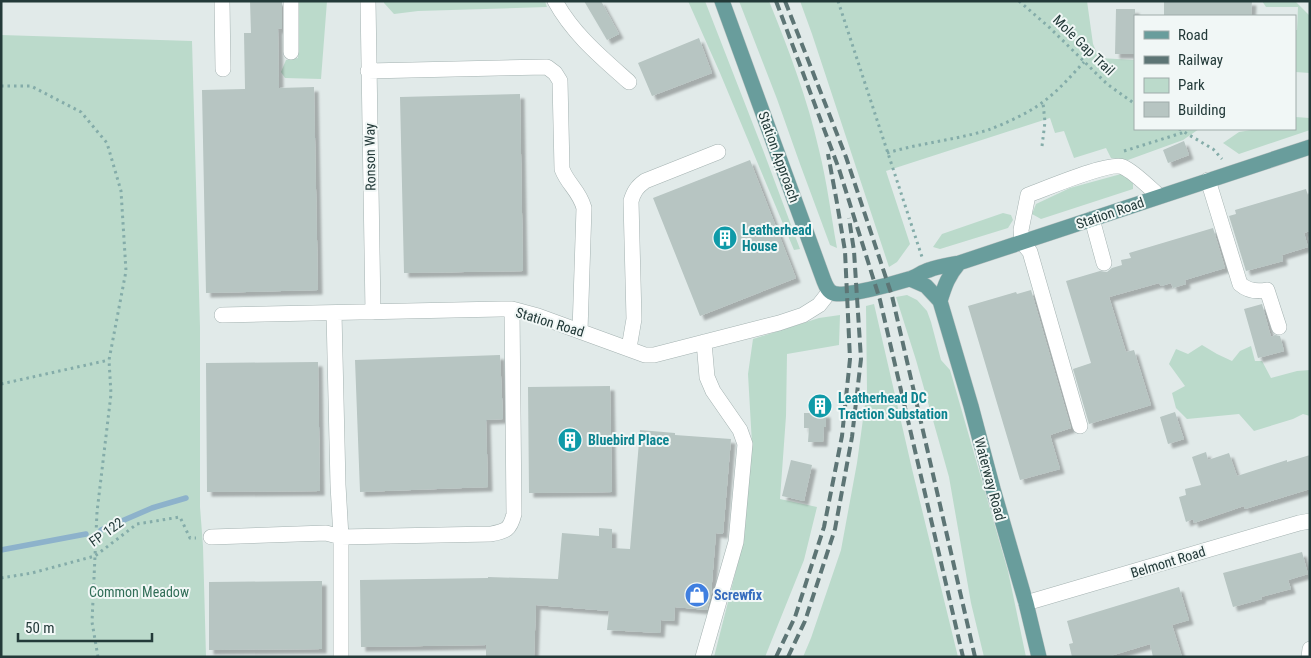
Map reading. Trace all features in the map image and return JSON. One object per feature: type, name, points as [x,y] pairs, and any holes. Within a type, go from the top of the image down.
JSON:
[{"type":"main road","name":"Station Approach","points":[[722,1],[824,281],[830,291]]},
{"type":"main road","name":"Station Road","points":[[910,279],[927,270],[960,263],[1310,147]]},
{"type":"main road","points":[[830,291],[840,295],[910,279],[926,286],[940,301],[950,274],[960,263]]},
{"type":"main road","name":"Waterway Road","points":[[940,301],[1026,603],[1039,657]]},
{"type":"street","points":[[222,1],[223,69]]},
{"type":"street","points":[[291,1],[291,52]]},
{"type":"street","name":"Ronson Way","points":[[368,1],[373,312]]},
{"type":"street","points":[[555,1],[563,16],[583,40],[629,82]]},
{"type":"street","points":[[368,71],[547,67],[555,73],[560,81],[562,170],[577,191],[584,208],[580,331]]},
{"type":"street","points":[[630,348],[634,319],[631,201],[633,192],[637,186],[645,181],[718,152]]},
{"type":"street","points":[[1080,426],[1030,252],[1022,242],[1022,230],[1028,195],[1087,173],[1110,166],[1122,166],[1159,196]]},
{"type":"street","points":[[1208,180],[1240,284],[1245,289],[1259,292],[1267,290],[1279,327]]},
{"type":"street","points":[[1092,219],[1104,262]]},
{"type":"street","name":"Station Road","points":[[222,315],[512,309],[538,316],[646,354],[654,355],[779,323],[803,315],[819,305],[830,291]]},
{"type":"street","points":[[211,538],[326,533],[341,537],[491,534],[504,532],[512,524],[514,514],[512,309]]},
{"type":"street","points":[[334,313],[341,537],[341,657]]},
{"type":"street","points":[[703,657],[736,542],[746,444],[740,430],[713,390],[707,377],[704,342]]},
{"type":"street","name":"Belmont Road","points":[[1026,603],[1310,521]]},
{"type":"street","points":[[1309,657],[1310,649]]},
{"type":"path","points":[[838,1],[923,260]]},
{"type":"path","name":"Mole Gap Trail","points":[[1019,1],[1050,28],[1107,84],[1134,103]]},
{"type":"path","points":[[887,153],[988,130],[1022,115],[1043,103],[1084,62]]},
{"type":"path","points":[[1,86],[31,86],[81,112],[107,143],[121,191],[126,271],[109,360],[112,394],[97,512],[92,622],[98,657]]},
{"type":"path","points":[[1042,146],[1045,122],[1043,103]]},
{"type":"path","points":[[1181,130],[1213,149],[1226,163]]},
{"type":"path","points":[[1122,151],[1185,132]]},
{"type":"path","points":[[1,384],[109,360]]},
{"type":"path","name":"FP 122","points":[[1,578],[32,573],[95,556],[137,524],[180,517],[190,538],[211,538]]},
{"type":"green space","points":[[299,1],[327,1],[321,79],[285,78],[281,72],[286,60],[298,58]]},
{"type":"green space","points":[[384,1],[545,1],[547,7],[418,11],[394,14]]},
{"type":"green space","points":[[688,1],[705,1],[800,249],[794,250]]},
{"type":"green space","points":[[739,1],[769,1],[797,74],[809,112],[824,174],[837,248],[830,245]]},
{"type":"green space","points":[[800,1],[1087,1],[1093,44],[1099,58],[1134,60],[1134,130],[1198,130],[1183,140],[1128,160],[1111,158],[1106,148],[1074,158],[1064,131],[1055,133],[1050,118],[886,171],[910,244],[897,262],[889,267]]},
{"type":"green space","points":[[1262,1],[1295,1],[1310,16],[1310,73],[1296,72],[1298,7],[1266,7]]},
{"type":"green space","name":"Common Meadow","points":[[1,35],[192,41],[200,327],[200,507],[206,657],[1,657]]},
{"type":"green space","points":[[1296,117],[1310,118],[1310,130],[1239,154],[1223,143],[1239,132],[1251,130],[1296,130]]},
{"type":"green space","points":[[1121,174],[1133,180],[1133,189],[1041,219],[1032,214],[1036,204],[1070,188]]},
{"type":"green space","points":[[1003,213],[1011,215],[1013,220],[1008,228],[940,249],[933,247],[942,234]]},
{"type":"green space","points":[[907,295],[917,300],[927,311],[941,360],[950,370],[1008,571],[1026,657],[984,657],[971,603],[949,477],[896,297]]},
{"type":"green space","points":[[874,304],[958,657],[803,657],[841,550],[857,463],[867,390],[866,306]]},
{"type":"green space","points":[[840,315],[839,345],[787,354],[786,416],[780,499],[817,507],[804,560],[765,657],[714,657],[744,539],[752,444],[748,374],[753,339],[819,318]]},
{"type":"green space","points":[[1202,345],[1232,361],[1240,351],[1251,346],[1255,361],[1262,361],[1271,378],[1297,371],[1310,370],[1310,416],[1303,414],[1254,431],[1239,414],[1187,419],[1176,408],[1172,393],[1185,386],[1169,364],[1176,349],[1188,354]]},
{"type":"building","points":[[250,1],[282,1],[282,28],[278,29],[279,88],[314,87],[318,290],[206,293],[202,90],[245,89],[244,33],[251,33]]},
{"type":"building","points":[[584,1],[601,1],[619,34],[607,40]]},
{"type":"building","points":[[1164,1],[1252,1],[1251,15],[1164,15]]},
{"type":"building","points":[[1116,9],[1135,9],[1134,54],[1115,54]]},
{"type":"building","points":[[699,38],[712,73],[652,96],[638,63]]},
{"type":"building","points":[[520,94],[523,271],[404,273],[400,97]]},
{"type":"building","points":[[1184,141],[1189,155],[1168,163],[1163,150]]},
{"type":"building","name":"Leatherhead House","points":[[750,160],[796,278],[700,316],[653,198]]},
{"type":"building","points":[[1306,189],[1310,202],[1310,231],[1304,233],[1308,247],[1282,255],[1283,261],[1246,271],[1229,216],[1236,214],[1235,210]]},
{"type":"building","points":[[1213,228],[1225,268],[1185,280],[1186,284],[1173,288],[1171,283],[1161,286],[1159,283],[1109,297],[1126,352],[1134,350],[1151,405],[1089,424],[1073,369],[1091,363],[1066,281],[1100,271],[1107,272],[1112,268],[1122,265],[1121,260],[1131,258],[1129,253]]},
{"type":"building","points":[[1031,290],[1071,428],[1050,435],[1060,469],[1020,480],[968,306],[1016,292],[1017,294]]},
{"type":"building","points":[[1262,304],[1271,337],[1275,335],[1280,336],[1284,351],[1258,358],[1244,309]]},
{"type":"building","points":[[500,355],[503,419],[486,420],[488,487],[360,492],[355,360]]},
{"type":"building","points":[[318,362],[320,491],[207,492],[206,363]]},
{"type":"building","name":"Bluebird Place","points":[[610,386],[612,492],[529,493],[528,387]]},
{"type":"building","points":[[1175,412],[1184,439],[1168,444],[1160,417]]},
{"type":"building","points":[[804,413],[826,413],[823,442],[808,442],[809,428],[804,428]]},
{"type":"building","points":[[640,430],[675,433],[675,435],[731,439],[723,534],[716,533],[711,595],[707,610],[675,607],[674,621],[661,620],[660,633],[607,630],[609,611],[536,605],[534,657],[486,657],[486,645],[361,647],[360,580],[488,577],[558,579],[562,533],[599,536],[599,528],[612,529],[612,548],[630,549]]},
{"type":"building","points":[[1206,452],[1208,460],[1229,453],[1237,476],[1287,460],[1287,462],[1310,455],[1310,489],[1245,509],[1244,506],[1194,523],[1193,519],[1186,522],[1179,497],[1186,495],[1185,489],[1201,485],[1192,457]]},
{"type":"building","points":[[791,460],[812,465],[804,501],[782,496]]},
{"type":"building","points":[[1302,552],[1308,574],[1288,580],[1291,589],[1233,607],[1223,573]]},
{"type":"building","points":[[322,581],[322,649],[209,650],[209,582]]},
{"type":"building","points":[[1179,587],[1189,620],[1172,625],[1182,657],[1153,657],[1150,644],[1107,657],[1072,657],[1069,644],[1073,643],[1067,621]]},
{"type":"waterway","points":[[101,530],[152,508],[186,498]]},
{"type":"waterway","points":[[1,550],[86,534]]},
{"type":"railway","points":[[776,1],[839,169],[880,300],[963,657]]},
{"type":"railway","points":[[785,1],[846,157],[892,296],[975,657]]},
{"type":"railway","points":[[776,657],[795,617],[824,527],[842,436],[850,359],[845,251],[828,154]]},
{"type":"railway","points":[[788,657],[805,621],[835,529],[852,437],[861,359],[854,251],[849,218]]},
{"type":"place","name":"Leatherhead House","points":[[725,238]]},
{"type":"place","name":"Leatherhead DC Traction Substation","points":[[820,406]]},
{"type":"place","name":"Bluebird Place","points":[[570,440]]},
{"type":"place","name":"Screwfix","points":[[697,595]]}]
